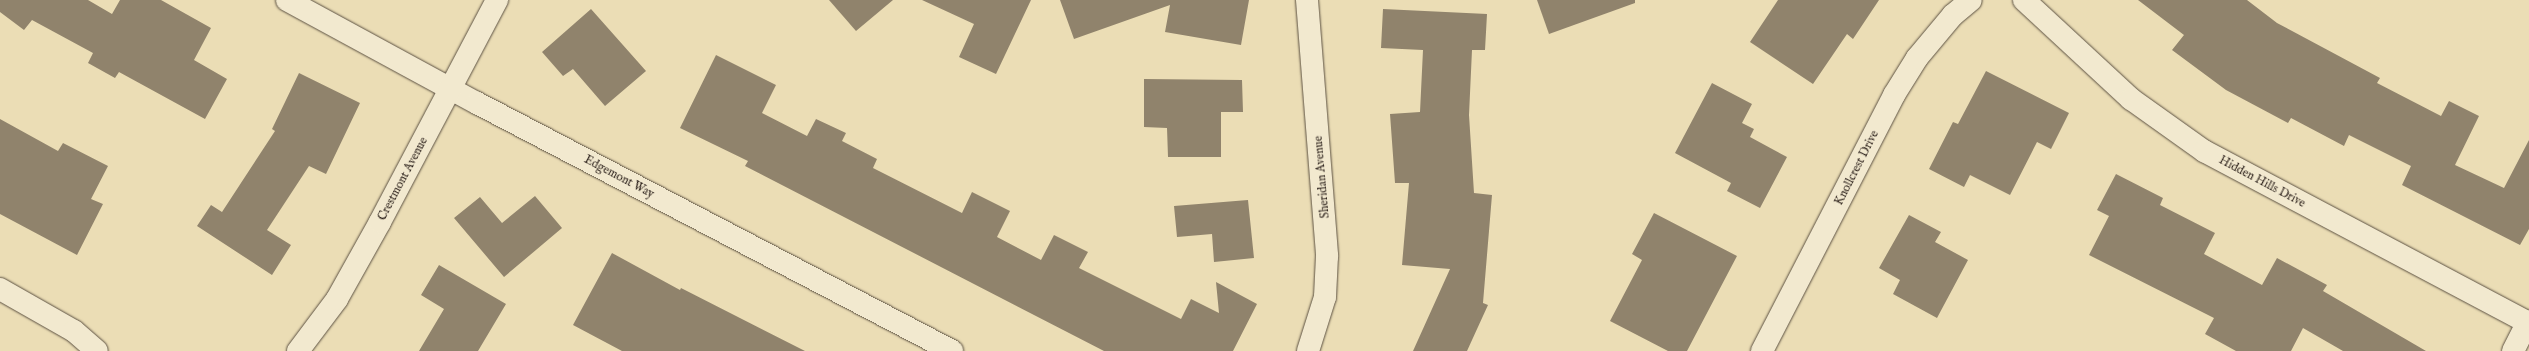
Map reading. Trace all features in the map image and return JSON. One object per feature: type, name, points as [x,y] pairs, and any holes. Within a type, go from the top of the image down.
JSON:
[{"type":"street","name":"Edgemont Way","points":[[287,0],[450,89],[952,351]]},
{"type":"street","name":"Crestmont Avenue","points":[[298,351],[340,293],[497,0]]},
{"type":"street","name":"Sheridan Avenue","points":[[1307,0],[1327,256],[1325,297],[1308,351]]},
{"type":"street","name":"Knollcrest Drive","points":[[1762,351],[1894,95],[1917,58],[1953,15],[1971,0]]},
{"type":"street","name":"Hidden Hills Drive","points":[[2024,0],[2131,99],[2204,151],[2528,323]]},
{"type":"street","points":[[0,289],[74,331],[97,351]]},
{"type":"street","points":[[2513,351],[2528,323]]},
{"type":"building","points":[[0,0],[88,0],[112,14],[120,0],[161,0],[211,28],[194,60],[227,79],[205,119],[119,72],[115,78],[88,63],[93,53],[32,20],[24,30],[0,12]]},
{"type":"building","points":[[829,0],[893,0],[856,31]]},
{"type":"building","points":[[922,0],[1031,0],[996,74],[959,57],[974,24]]},
{"type":"building","points":[[1060,0],[1249,0],[1241,45],[1165,32],[1170,5],[1074,39]]},
{"type":"building","points":[[1537,0],[1635,0],[1635,3],[1549,34]]},
{"type":"building","points":[[1778,0],[1879,0],[1853,39],[1847,34],[1813,84],[1750,42]]},
{"type":"building","points":[[2138,0],[2247,0],[2277,23],[2380,78],[2377,83],[2441,116],[2449,101],[2479,116],[2455,165],[2504,188],[2529,140],[2529,229],[2520,245],[2402,185],[2411,166],[2349,135],[2344,146],[2291,118],[2288,123],[2226,90],[2172,50],[2184,35]]},
{"type":"building","points":[[591,9],[646,71],[605,106],[573,69],[563,76],[542,52]]},
{"type":"building","points":[[1383,9],[1487,14],[1485,50],[1472,50],[1469,115],[1474,193],[1492,195],[1483,303],[1488,305],[1467,351],[1413,351],[1450,269],[1402,265],[1409,183],[1395,183],[1390,114],[1420,112],[1423,50],[1381,48]]},
{"type":"building","points":[[716,55],[776,85],[762,113],[807,136],[816,119],[846,133],[842,141],[877,159],[873,168],[962,213],[972,192],[1010,211],[997,237],[1041,260],[1054,235],[1088,252],[1079,268],[1181,319],[1191,299],[1219,313],[1216,282],[1257,304],[1233,351],[1104,351],[745,166],[748,161],[680,128]]},
{"type":"building","points":[[1986,71],[2069,113],[2051,149],[2037,142],[2010,195],[1970,175],[1964,187],[1929,169],[1953,122],[1958,124]]},
{"type":"building","points":[[299,73],[360,103],[326,174],[309,166],[267,230],[291,245],[272,275],[197,226],[211,205],[222,212],[275,131],[272,129]]},
{"type":"building","points":[[1144,79],[1242,80],[1243,112],[1221,112],[1221,157],[1168,157],[1167,128],[1144,127]]},
{"type":"building","points":[[1712,83],[1752,104],[1742,123],[1754,129],[1750,137],[1787,157],[1760,208],[1727,191],[1731,183],[1675,153]]},
{"type":"building","points":[[0,119],[58,151],[63,143],[108,166],[91,199],[103,204],[77,255],[0,214]]},
{"type":"building","points":[[2116,174],[2163,198],[2160,205],[2215,233],[2204,254],[2262,285],[2277,258],[2327,285],[2323,291],[2426,351],[2343,351],[2303,328],[2291,351],[2236,351],[2205,334],[2214,318],[2089,255],[2109,216],[2097,210]]},
{"type":"building","points":[[535,196],[562,228],[504,277],[454,218],[480,197],[502,223]]},
{"type":"building","points":[[1248,200],[1254,258],[1214,262],[1212,234],[1177,237],[1174,206]]},
{"type":"building","points":[[1654,213],[1737,256],[1687,351],[1668,351],[1610,321],[1642,260],[1632,254]]},
{"type":"building","points":[[1909,215],[1941,232],[1935,242],[1968,260],[1937,318],[1893,294],[1900,280],[1879,268]]},
{"type":"building","points":[[612,253],[680,290],[681,288],[805,351],[622,351],[573,325]]},
{"type":"building","points":[[439,265],[506,304],[478,351],[419,351],[444,309],[421,295]]}]
